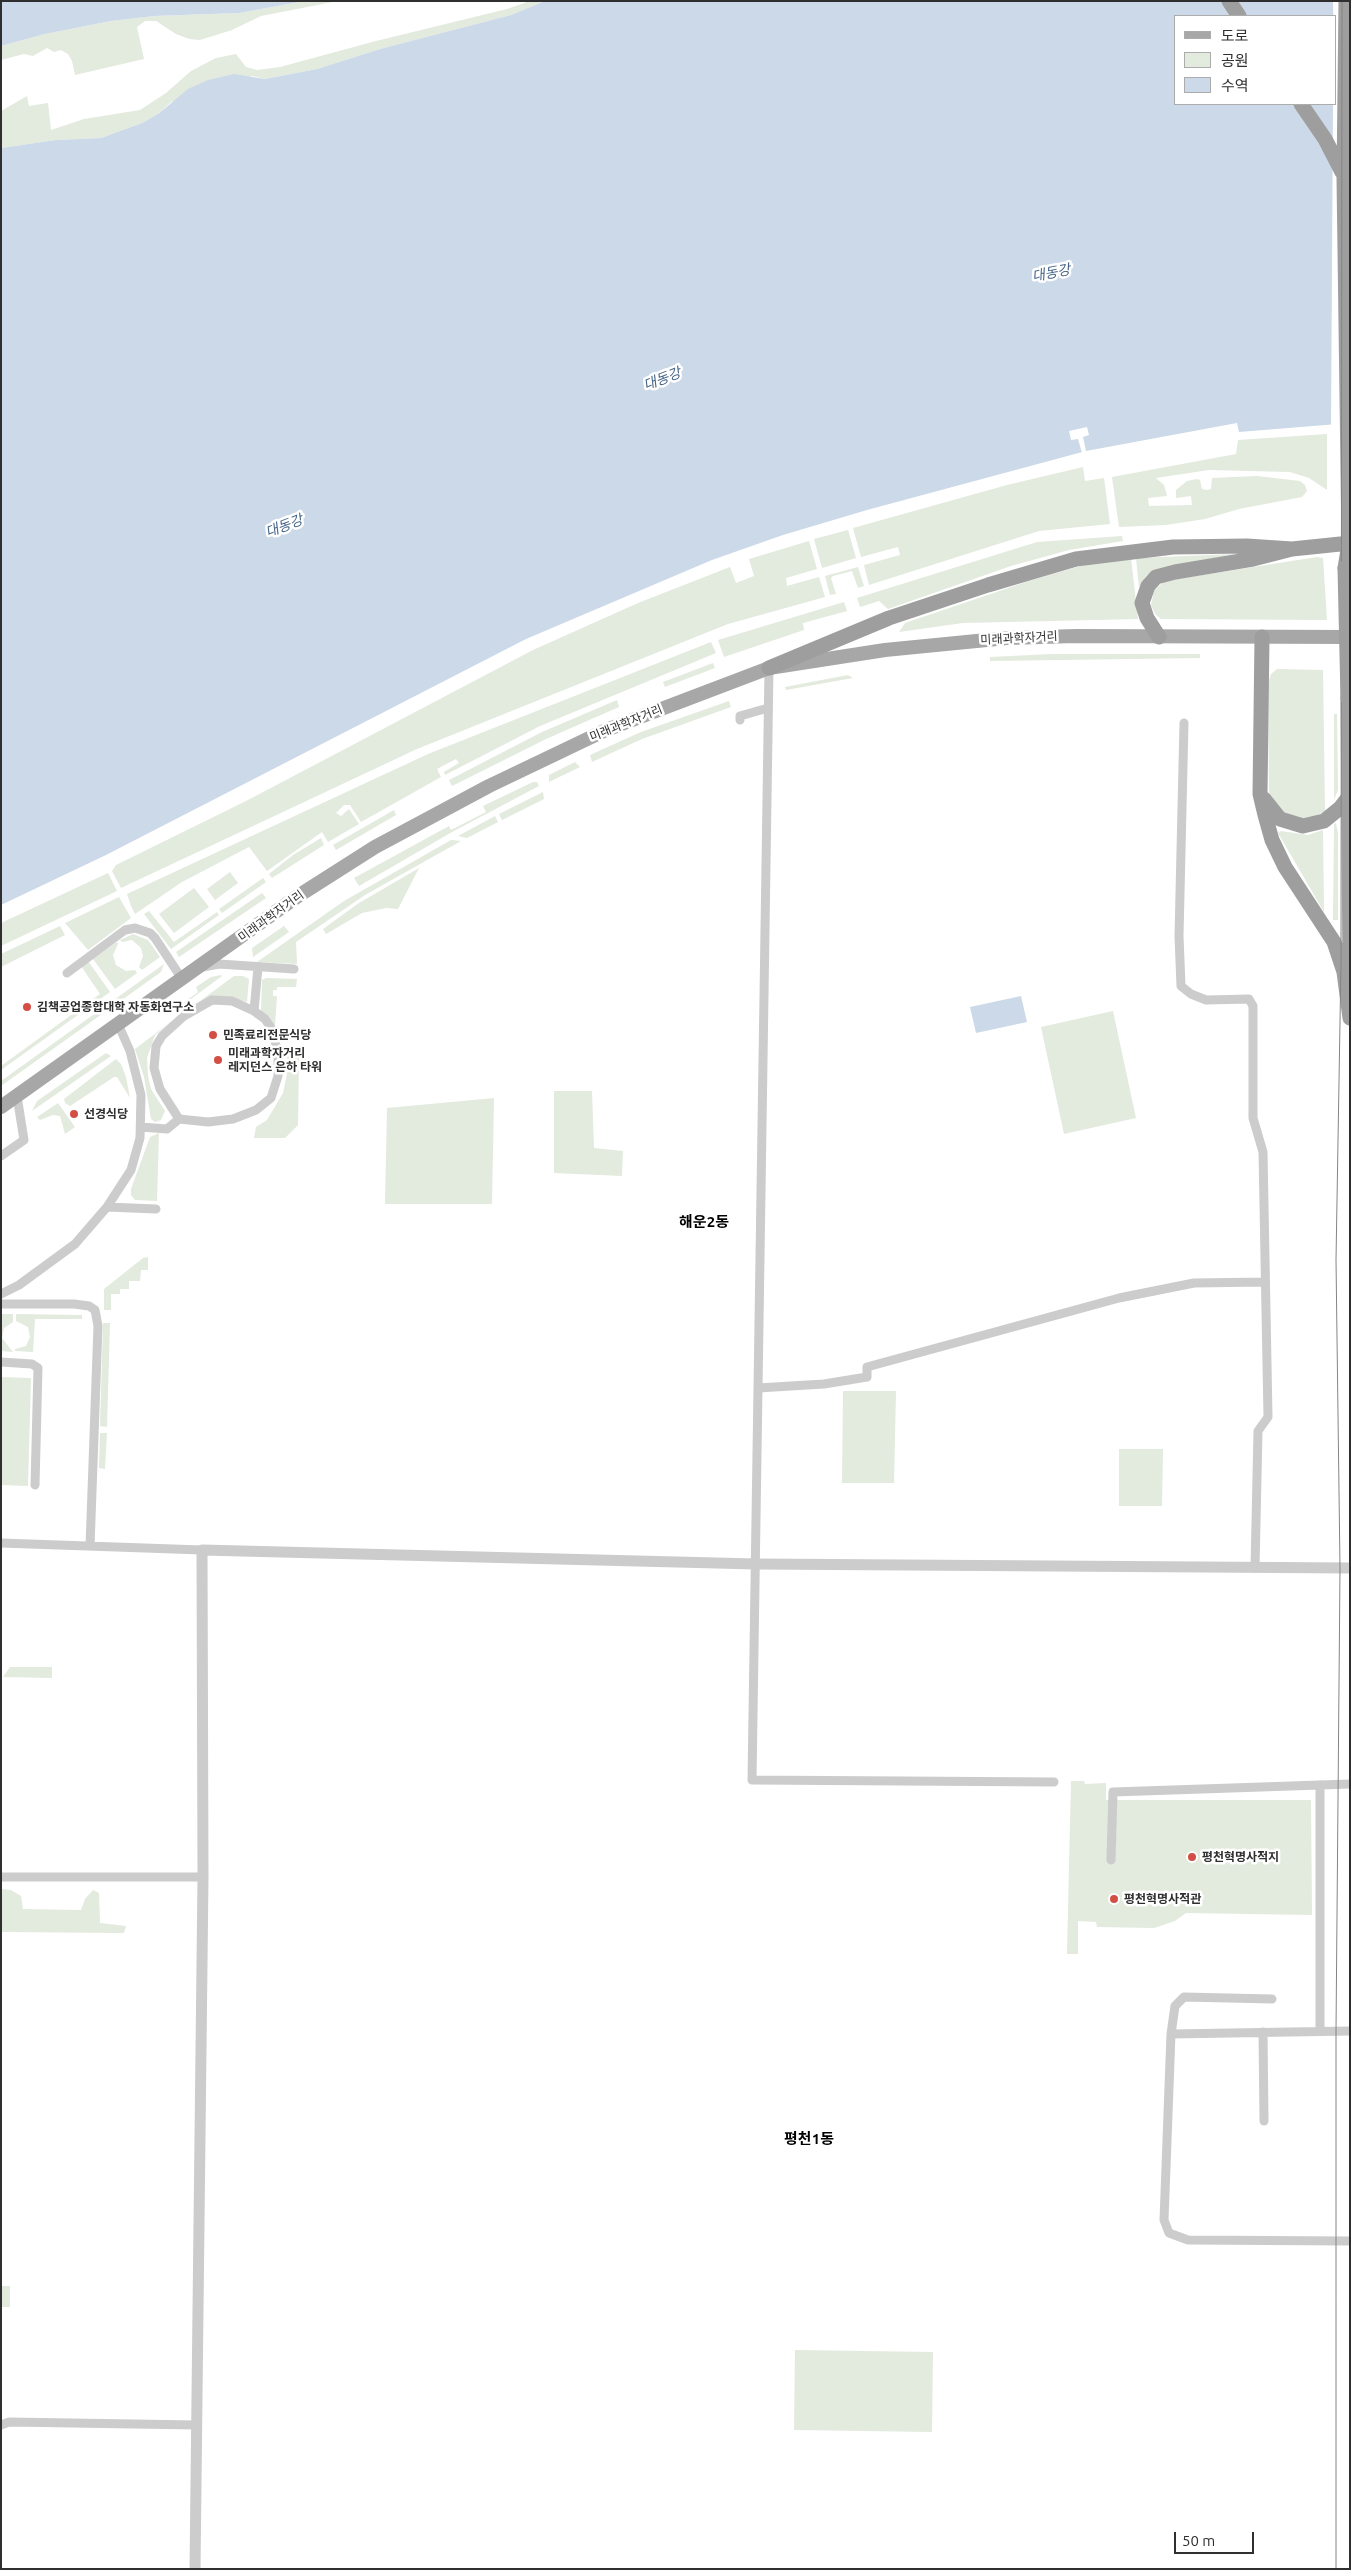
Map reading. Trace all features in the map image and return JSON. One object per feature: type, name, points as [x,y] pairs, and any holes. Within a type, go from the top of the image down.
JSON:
[{"type":"highway","points":[[1335,15],[1344,1]]},
{"type":"highway","points":[[1344,1],[1344,178],[1349,544],[1345,568],[1350,977]]},
{"type":"highway","points":[[1302,105],[1325,139],[1337,160],[1344,178]]},
{"type":"highway","points":[[769,668],[889,618],[988,585],[1076,559],[1173,547],[1247,546],[1292,549],[1349,544]]},
{"type":"highway","points":[[1158,637],[1147,618],[1142,603],[1148,586],[1156,577],[1254,559],[1292,549]]},
{"type":"highway","points":[[1262,637],[1260,794],[1272,840],[1285,867],[1334,942],[1344,972],[1350,1018]]},
{"type":"highway","points":[[1260,794],[1280,819],[1303,826],[1324,821],[1340,808],[1347,799]]},
{"type":"main road","name":"미래과학자거리","points":[[1,1107],[298,896],[375,847],[489,786],[606,730],[769,668],[830,657],[944,642],[1076,636],[1350,637]]},
{"type":"street","points":[[769,668],[752,1780],[1054,1782]]},
{"type":"street","points":[[740,720],[740,716],[768,708]]},
{"type":"street","points":[[1184,723],[1179,936],[1181,986],[1191,994],[1206,1000],[1249,999],[1253,1006],[1253,1118],[1263,1152],[1268,1416],[1258,1431],[1255,1568]]},
{"type":"street","points":[[67,973],[120,933],[135,928],[150,933],[182,979]]},
{"type":"street","points":[[198,968],[219,964],[294,969]]},
{"type":"street","points":[[254,1011],[258,968]]},
{"type":"street","points":[[140,1127],[167,1129],[179,1119],[208,1122],[233,1119],[256,1110],[271,1098],[278,1076],[278,1052],[271,1028],[265,1019],[254,1011],[232,1001],[212,1000],[184,1016],[162,1036],[156,1046],[154,1068],[160,1089],[179,1119]]},
{"type":"street","points":[[1,1294],[19,1285],[75,1244],[107,1207],[131,1170],[140,1138],[142,1095],[138,1076],[118,1024]]},
{"type":"street","points":[[1,1156],[24,1140],[17,1096]]},
{"type":"street","points":[[107,1207],[156,1209]]},
{"type":"street","points":[[758,1388],[824,1384],[867,1377],[867,1367],[1119,1298],[1194,1282],[1265,1282]]},
{"type":"street","points":[[1,1304],[74,1304],[89,1306],[95,1310],[98,1326],[90,1546]]},
{"type":"street","points":[[1,1362],[32,1364],[38,1368],[35,1485]]},
{"type":"street","points":[[1,1543],[756,1564],[1350,1568]]},
{"type":"street","points":[[195,2569],[203,1876],[202,1550]]},
{"type":"street","points":[[1111,1860],[1112,1792],[1350,1784]]},
{"type":"street","points":[[1320,1785],[1320,2031]]},
{"type":"street","points":[[1,1876],[203,1876]]},
{"type":"street","points":[[1272,1999],[1184,1997],[1175,2006],[1172,2034],[1164,2220],[1169,2233],[1188,2240],[1350,2241]]},
{"type":"street","points":[[1172,2034],[1350,2031]]},
{"type":"street","points":[[1263,2032],[1264,2121]]},
{"type":"street","points":[[1,2425],[9,2422],[197,2425]]},
{"type":"green space","points":[[305,1],[338,1],[261,16],[232,30],[200,40],[189,39],[176,34],[156,21],[145,21],[137,27],[144,59],[75,75],[72,61],[68,54],[61,50],[54,52],[47,48],[33,56],[24,54],[1,60],[1,46],[45,34],[111,21],[154,16],[239,13]]},
{"type":"green space","points":[[530,1],[545,1],[511,15],[380,49],[317,69],[265,79],[252,76],[171,102],[158,114],[142,123],[101,138],[56,140],[1,148],[1,111],[27,96],[29,106],[48,103],[51,130],[84,119],[140,110],[166,93],[191,71],[216,58],[236,54],[246,67],[257,70],[280,67],[507,9]]},
{"type":"green space","points":[[1327,434],[1327,490],[1309,478],[1290,472],[1209,470],[1156,478],[1164,485],[1167,496],[1148,498],[1149,506],[1192,505],[1191,496],[1176,498],[1176,490],[1187,481],[1197,479],[1200,480],[1202,489],[1207,490],[1211,489],[1212,478],[1257,476],[1300,481],[1305,485],[1307,491],[1302,497],[1239,509],[1205,519],[1166,525],[1119,527],[1112,477],[1236,454],[1238,440]]},
{"type":"green space","points":[[1083,467],[1085,481],[1104,478],[1110,524],[1039,531],[869,585],[864,565],[900,555],[898,547],[861,557],[853,528],[1007,485]]},
{"type":"green space","points":[[848,530],[856,558],[822,568],[814,539]]},
{"type":"green space","points":[[1122,536],[1123,541],[1069,550],[1011,566],[888,609],[879,601],[860,607],[857,598],[1037,542]]},
{"type":"green space","points":[[809,541],[817,569],[786,578],[787,586],[819,577],[825,597],[728,624],[417,749],[121,888],[112,871],[116,865],[248,800],[533,650],[638,603],[730,567],[736,583],[754,576],[749,559]]},
{"type":"green space","points":[[1235,554],[1155,570],[1146,576],[1139,588],[1136,558]]},
{"type":"green space","points":[[1317,557],[1323,558],[1327,620],[1161,619],[1155,614],[1151,605],[1154,591],[1164,581]]},
{"type":"green space","points":[[1131,558],[1138,619],[963,623],[899,632],[905,623],[1029,581],[1084,565]]},
{"type":"green space","points":[[858,567],[864,586],[858,588],[852,571],[833,576],[831,578],[836,594],[830,595],[825,576]]},
{"type":"green space","points":[[844,602],[847,611],[803,623],[804,630],[724,657],[718,640]]},
{"type":"green space","points":[[711,642],[716,653],[540,726],[445,775],[444,772],[459,763],[456,759],[437,769],[441,777],[361,822],[350,805],[344,805],[336,813],[341,816],[349,809],[359,824],[328,842],[322,832],[267,871],[249,847],[182,882],[135,914],[131,906],[127,894],[428,754]]},
{"type":"green space","points":[[1052,654],[1200,654],[1200,658],[990,661],[990,657]]},
{"type":"green space","points":[[713,663],[715,668],[665,687],[663,682]]},
{"type":"green space","points":[[1277,669],[1323,670],[1325,811],[1303,820],[1284,814],[1269,796],[1268,683],[1271,674]]},
{"type":"green space","points":[[848,675],[853,678],[786,690],[785,687]]},
{"type":"green space","points":[[617,700],[619,707],[546,739],[452,786],[449,780],[542,732]]},
{"type":"green space","points":[[729,701],[731,707],[642,739],[592,762],[590,755],[641,732]]},
{"type":"green space","points":[[1334,714],[1337,714],[1338,790],[1334,800]]},
{"type":"green space","points":[[575,762],[580,767],[549,782],[549,775]]},
{"type":"green space","points":[[533,782],[537,782],[539,786],[452,832],[359,886],[354,878],[449,826],[451,830],[486,812],[483,806]]},
{"type":"green space","points":[[543,792],[544,799],[502,820],[499,814]]},
{"type":"green space","points":[[394,810],[396,815],[336,850],[333,845]]},
{"type":"green space","points":[[495,816],[498,822],[467,838],[458,836]]},
{"type":"green space","points":[[1336,823],[1338,833],[1338,920],[1333,920],[1334,824]]},
{"type":"green space","points":[[1323,830],[1324,912],[1278,833],[1281,831],[1308,835]]},
{"type":"green space","points":[[321,838],[324,845],[272,878],[269,874],[293,855]]},
{"type":"green space","points":[[451,840],[461,841],[365,895],[296,942],[297,964],[257,962],[344,901]]},
{"type":"green space","points":[[419,868],[398,909],[386,908],[362,913],[326,934],[323,929],[359,903]]},
{"type":"green space","points":[[230,872],[238,883],[215,900],[207,889]]},
{"type":"green space","points":[[108,873],[117,891],[1,946],[1,923]]},
{"type":"green space","points":[[263,878],[266,882],[222,913],[219,909]]},
{"type":"green space","points":[[194,888],[209,907],[174,933],[159,914]]},
{"type":"green space","points":[[262,893],[266,898],[179,957],[176,952]]},
{"type":"green space","points":[[119,897],[131,918],[88,950],[65,923]]},
{"type":"green space","points":[[149,911],[174,942],[217,912],[219,915],[171,949],[144,914]]},
{"type":"green space","points":[[60,926],[65,935],[1,967],[1,954]]},
{"type":"green space","points":[[284,926],[289,932],[253,957],[252,948]]},
{"type":"green space","points":[[133,934],[148,940],[160,957],[142,970],[139,967],[143,956],[141,948],[132,940],[122,942],[120,940]]},
{"type":"green space","points":[[117,942],[118,944],[113,955],[116,965],[126,971],[135,970],[137,973],[115,989],[93,959]]},
{"type":"green space","points":[[88,961],[110,992],[1,1070],[1,1066],[100,994],[81,966]]},
{"type":"green space","points":[[164,964],[161,972],[1,1086],[1,1081]]},
{"type":"green space","points":[[222,976],[179,1006],[198,992],[196,987],[211,977]]},
{"type":"green space","points":[[234,976],[243,976],[249,979],[247,1002],[231,998],[185,1012]]},
{"type":"green space","points":[[266,978],[297,979],[296,987],[277,987],[277,990],[273,990],[273,996],[277,996],[275,1026],[261,1012],[262,980]]},
{"type":"green space","points":[[1113,1011],[1136,1118],[1064,1134],[1041,1027]]},
{"type":"green space","points":[[177,1017],[155,1035],[147,1058],[151,1089],[165,1111],[161,1120],[155,1122],[151,1119],[144,1077],[135,1049]]},
{"type":"green space","points":[[106,1053],[111,1056],[32,1111],[37,1101]]},
{"type":"green space","points":[[287,1055],[299,1056],[298,1125],[285,1138],[254,1138],[256,1127],[267,1120],[283,1093],[288,1069]]},
{"type":"green space","points":[[116,1059],[121,1064],[126,1077],[130,1098],[117,1077],[114,1077],[70,1106],[65,1103],[64,1099]]},
{"type":"green space","points":[[554,1091],[592,1091],[594,1148],[623,1151],[622,1176],[554,1173]]},
{"type":"green space","points":[[494,1098],[492,1204],[385,1204],[387,1108]]},
{"type":"green space","points":[[58,1103],[75,1127],[65,1134],[60,1116],[53,1115],[40,1120],[37,1117]]},
{"type":"green space","points":[[159,1133],[157,1201],[135,1200],[131,1195],[131,1189],[150,1137]]},
{"type":"green space","points":[[148,1257],[148,1270],[141,1270],[140,1281],[129,1281],[129,1289],[120,1289],[120,1294],[111,1294],[111,1310],[104,1310],[104,1289],[143,1258]]},
{"type":"green space","points":[[2,1314],[13,1314],[13,1322],[4,1328],[2,1338],[13,1352],[1,1351]]},
{"type":"green space","points":[[16,1314],[82,1315],[82,1319],[35,1319],[33,1352],[15,1351],[15,1349],[26,1346],[30,1337],[28,1327],[16,1321]]},
{"type":"green space","points":[[103,1323],[110,1323],[107,1427],[100,1426]]},
{"type":"green space","points":[[1,1377],[31,1378],[28,1486],[1,1485]]},
{"type":"green space","points":[[843,1391],[896,1391],[894,1483],[842,1483]]},
{"type":"green space","points":[[100,1433],[107,1433],[105,1469],[99,1468]]},
{"type":"green space","points":[[1119,1449],[1163,1449],[1162,1506],[1119,1506]]},
{"type":"green space","points":[[10,1667],[52,1667],[52,1678],[3,1677]]},
{"type":"green space","name":"평천혁명사적지","points":[[1071,1781],[1084,1781],[1085,1784],[1106,1783],[1106,1800],[1311,1800],[1312,1915],[1186,1913],[1175,1921],[1154,1928],[1097,1927],[1096,1922],[1078,1921],[1078,1954],[1067,1954]]},
{"type":"green space","points":[[1,1889],[11,1890],[21,1896],[23,1909],[81,1910],[85,1899],[93,1890],[99,1893],[100,1923],[126,1926],[124,1933],[1,1932]]},
{"type":"green space","points":[[1,2286],[10,2286],[10,2307],[1,2307]]},
{"type":"green space","points":[[795,2350],[933,2352],[932,2432],[794,2430]]},
{"type":"water","points":[[1,1],[305,1],[239,13],[154,16],[111,21],[45,34],[1,46]]},
{"type":"water","name":"대동강","points":[[545,1],[1350,1],[1350,423],[1239,432],[1237,423],[1086,451],[867,510],[783,535],[712,560],[526,639],[106,855],[1,905],[1,148],[56,140],[101,138],[142,123],[158,114],[188,89],[208,80],[234,74],[265,79],[317,69],[380,49],[511,15]]},
{"type":"water","points":[[1021,996],[1027,1022],[976,1033],[970,1007]]},
{"type":"pier","points":[[1333,1],[1350,1],[1350,426],[1331,427],[1333,105],[1336,105],[1336,15],[1333,15]]},
{"type":"pier","points":[[1087,427],[1089,435],[1083,437],[1086,451],[1082,453],[1078,439],[1071,440],[1069,431]]},
{"type":"tram line","points":[[1336,2569],[1336,2031],[1340,1568],[1336,1260],[1341,963],[1342,1]]},
{"type":"place","name":"김책공업종합대학 자동화연구소","points":[[27,1007]]},
{"type":"place","name":"민족료리전문식당","points":[[213,1035]]},
{"type":"place","name":"미래과학자거리 레지던스 은하 타워","points":[[218,1060]]},
{"type":"place","name":"선경식당","points":[[74,1114]]},
{"type":"place","name":"평천혁명사적지","points":[[1192,1857]]},
{"type":"place","name":"평천혁명사적관","points":[[1114,1899]]},
{"type":"district","name":"해운2동","points":[[704,1222]]},
{"type":"district","name":"평천1동","points":[[809,2139]]}]
